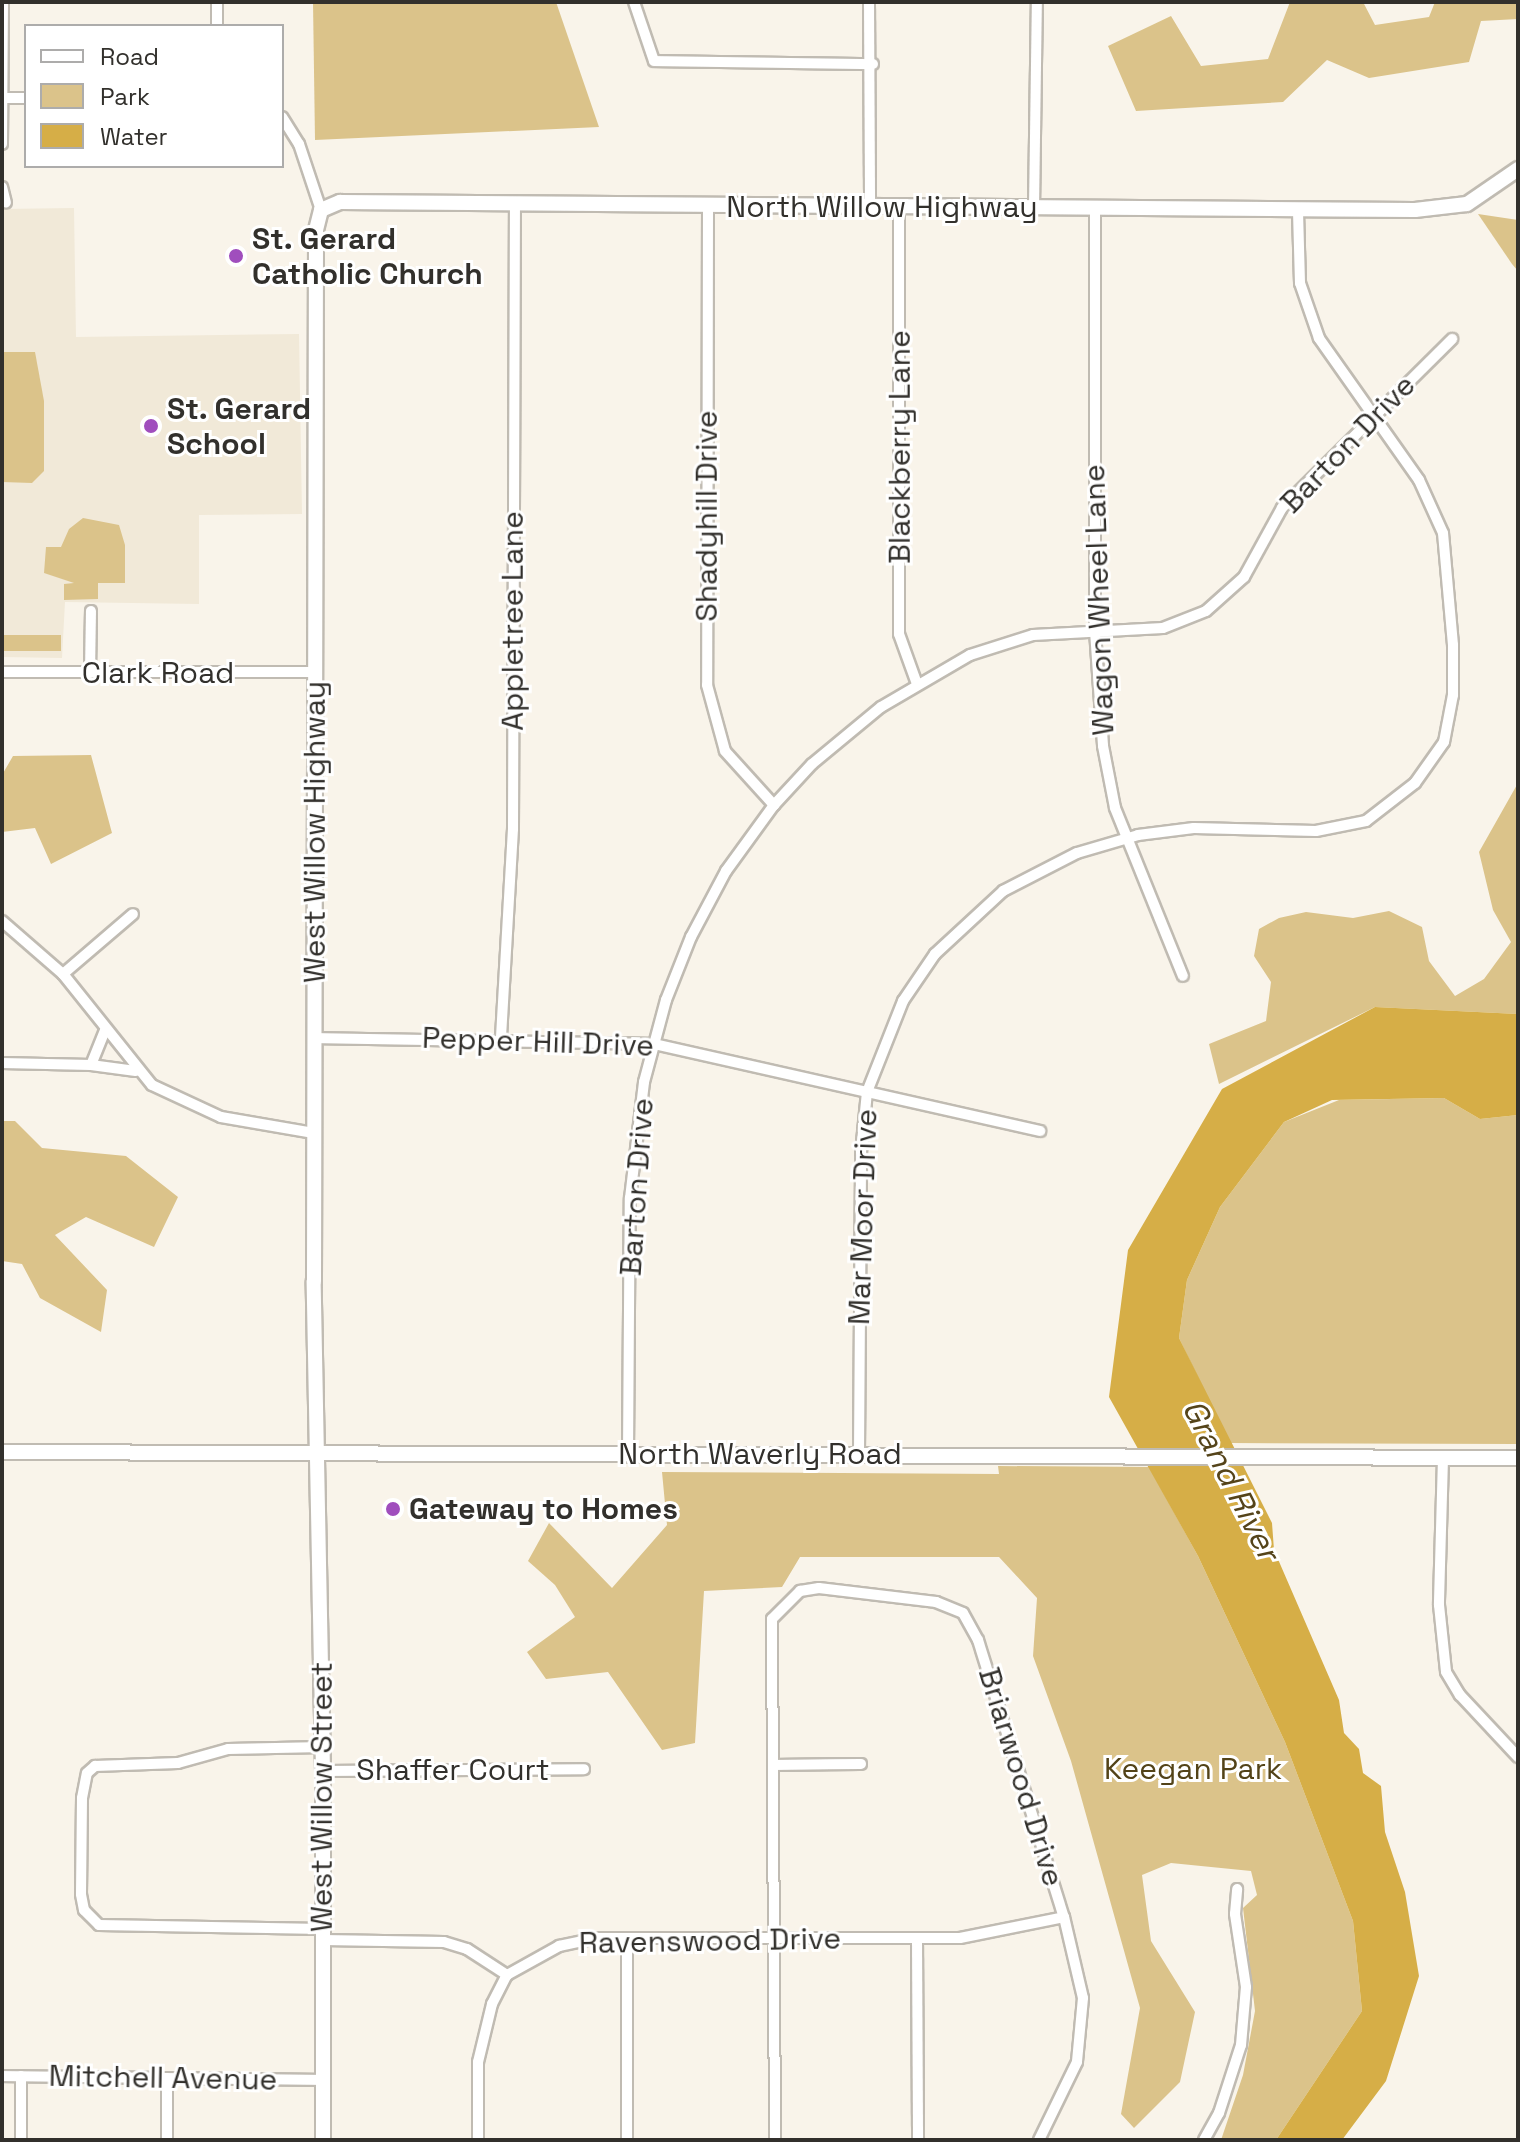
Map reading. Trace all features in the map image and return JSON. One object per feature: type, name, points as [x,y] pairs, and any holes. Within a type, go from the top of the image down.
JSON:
[{"type":"street","points":[[2,144],[3,2]]},
{"type":"street","points":[[217,2],[217,24]]},
{"type":"street","points":[[634,2],[654,61],[873,64]]},
{"type":"street","points":[[869,2],[873,64],[870,207]]},
{"type":"street","points":[[1034,208],[1037,2]]},
{"type":"street","points":[[3,98],[24,98]]},
{"type":"street","points":[[284,120],[299,144],[321,210]]},
{"type":"street","name":"North Willow Highway","points":[[321,210],[340,202],[1445,209],[1467,204],[1518,169]]},
{"type":"street","points":[[2,187],[6,203]]},
{"type":"street","name":"Appletree Lane","points":[[501,1037],[513,829],[515,204]]},
{"type":"street","name":"Shadyhill Drive","points":[[708,205],[707,685],[725,751],[774,805]]},
{"type":"street","name":"Blackberry Lane","points":[[899,207],[899,634],[917,684]]},
{"type":"street","name":"Wagon Wheel Lane","points":[[1095,208],[1095,631],[1106,770],[1125,838],[1183,976]]},
{"type":"street","name":"West Willow Highway","points":[[318,1453],[314,672],[316,230],[321,210]]},
{"type":"street","name":"Mar Moor Drive","points":[[859,1453],[861,1152],[867,1092],[903,1001],[935,954],[965,922],[1035,872],[1125,838],[1194,828],[1351,827],[1394,803],[1439,752],[1453,695],[1447,550],[1419,480],[1319,338],[1303,299],[1298,210]]},
{"type":"street","name":"Barton Drive","points":[[628,1454],[632,1166],[654,1044],[691,937],[726,871],[774,805],[840,739],[917,684],[1015,639],[1163,628],[1224,597],[1251,567],[1282,508],[1452,339]]},
{"type":"street","points":[[90,673],[91,611]]},
{"type":"street","name":"Clark Road","points":[[2,672],[314,672]]},
{"type":"street","points":[[63,974],[133,914]]},
{"type":"street","points":[[2,921],[63,974],[136,1071],[152,1085],[221,1117],[314,1133]]},
{"type":"street","points":[[91,1065],[105,1031]]},
{"type":"street","name":"Pepper Hill Drive","points":[[315,1038],[501,1037],[654,1044],[1040,1131]]},
{"type":"street","points":[[2,1063],[91,1065],[136,1071]]},
{"type":"street","name":"North Waverly Road","points":[[2,1452],[1518,1458]]},
{"type":"street","name":"West Willow Street","points":[[318,1453],[323,1747],[323,2140]]},
{"type":"street","points":[[1443,1458],[1439,1605],[1446,1672],[1460,1695],[1518,1757]]},
{"type":"street","name":"Briarwood Drive","points":[[773,1765],[772,1619],[800,1591],[819,1588],[910,1597],[963,1613],[978,1640],[1064,1917],[1083,1998],[1077,2062],[1039,2140]]},
{"type":"street","name":"Shaffer Court","points":[[323,1747],[228,1749],[178,1763],[103,1763],[87,1773],[81,1894],[91,1920],[114,1927],[323,1934]]},
{"type":"street","points":[[775,2140],[773,1765],[861,1764]]},
{"type":"street","name":"Shaffer Court","points":[[323,1771],[584,1769]]},
{"type":"street","points":[[1204,2140],[1219,2113],[1241,2045],[1246,1987],[1235,1914],[1237,1889]]},
{"type":"street","name":"Ravenswood Drive","points":[[507,1975],[576,1940],[917,1939],[1005,1933],[1064,1917]]},
{"type":"street","points":[[323,1934],[444,1942],[467,1949],[507,1975],[481,2031],[478,2140]]},
{"type":"street","points":[[627,1938],[627,2140]]},
{"type":"street","points":[[917,1939],[918,2140]]},
{"type":"street","name":"Mitchell Avenue","points":[[2,2076],[323,2080]]},
{"type":"street","points":[[21,2076],[21,2140]]},
{"type":"street","points":[[167,2078],[167,2140]]},
{"type":"shaded area","name":"St. Gerard School","points":[[74,208],[76,337],[299,334],[302,514],[199,515],[199,604],[65,602],[62,658],[2,657],[2,209]]},
{"type":"green space","points":[[313,2],[556,2],[599,127],[315,140]]},
{"type":"green space","points":[[1290,2],[1363,2],[1375,25],[1429,17],[1435,2],[1518,2],[1518,19],[1481,21],[1469,62],[1369,78],[1327,60],[1283,102],[1136,111],[1108,46],[1171,16],[1201,66],[1268,59]]},
{"type":"green space","points":[[1478,214],[1518,220],[1518,271],[1512,264]]},
{"type":"green space","points":[[2,352],[35,352],[44,401],[44,471],[32,483],[2,482]]},
{"type":"green space","points":[[83,518],[119,525],[125,545],[125,583],[98,583],[98,599],[64,600],[64,584],[74,583],[44,573],[46,547],[61,547],[69,529]]},
{"type":"green space","points":[[2,635],[61,635],[61,651],[2,651]]},
{"type":"green space","points":[[91,755],[112,833],[51,864],[35,828],[2,832],[2,775],[13,756]]},
{"type":"green space","points":[[1518,783],[1518,1014],[1375,1007],[1219,1084],[1209,1044],[1266,1021],[1271,982],[1254,956],[1259,929],[1279,918],[1306,912],[1353,918],[1389,911],[1422,927],[1429,961],[1455,996],[1484,979],[1511,942],[1493,910],[1479,852]]},
{"type":"green space","points":[[1444,1098],[1480,1119],[1518,1115],[1518,1444],[1230,1443],[1179,1338],[1187,1280],[1220,1207],[1284,1122],[1339,1100]]},
{"type":"green space","points":[[2,1121],[15,1121],[42,1148],[126,1156],[178,1197],[154,1247],[86,1217],[55,1235],[107,1290],[101,1332],[40,1298],[22,1264],[2,1261]]},
{"type":"green space","name":"Keegan Park","points":[[998,1466],[1149,1467],[1198,1556],[1285,1742],[1353,1921],[1362,2011],[1276,2140],[1221,2140],[1243,2075],[1255,2011],[1243,1908],[1257,1895],[1251,1871],[1171,1863],[1142,1875],[1151,1941],[1195,2012],[1180,2082],[1134,2128],[1121,2114],[1140,2008],[1071,1761],[1033,1656],[1037,1598],[999,1557],[800,1557],[782,1587],[704,1591],[695,1743],[662,1750],[608,1672],[546,1679],[527,1652],[575,1617],[555,1585],[528,1561],[549,1523],[612,1588],[667,1525],[662,1472],[999,1474]]},
{"type":"water","name":"Grand River","points":[[1375,1007],[1518,1014],[1518,1115],[1480,1119],[1444,1098],[1332,1100],[1284,1122],[1220,1207],[1187,1280],[1179,1338],[1272,1523],[1274,1550],[1339,1700],[1344,1733],[1359,1749],[1363,1773],[1381,1786],[1385,1832],[1405,1892],[1419,1976],[1386,2081],[1342,2140],[1276,2140],[1362,2011],[1353,1921],[1285,1742],[1198,1556],[1109,1397],[1128,1250],[1222,1089]]},
{"type":"place","name":"St. Gerard Catholic Church","points":[[236,256]]},
{"type":"place","name":"St. Gerard School","points":[[151,426]]},
{"type":"place","name":"Gateway to Homes","points":[[393,1509]]}]
